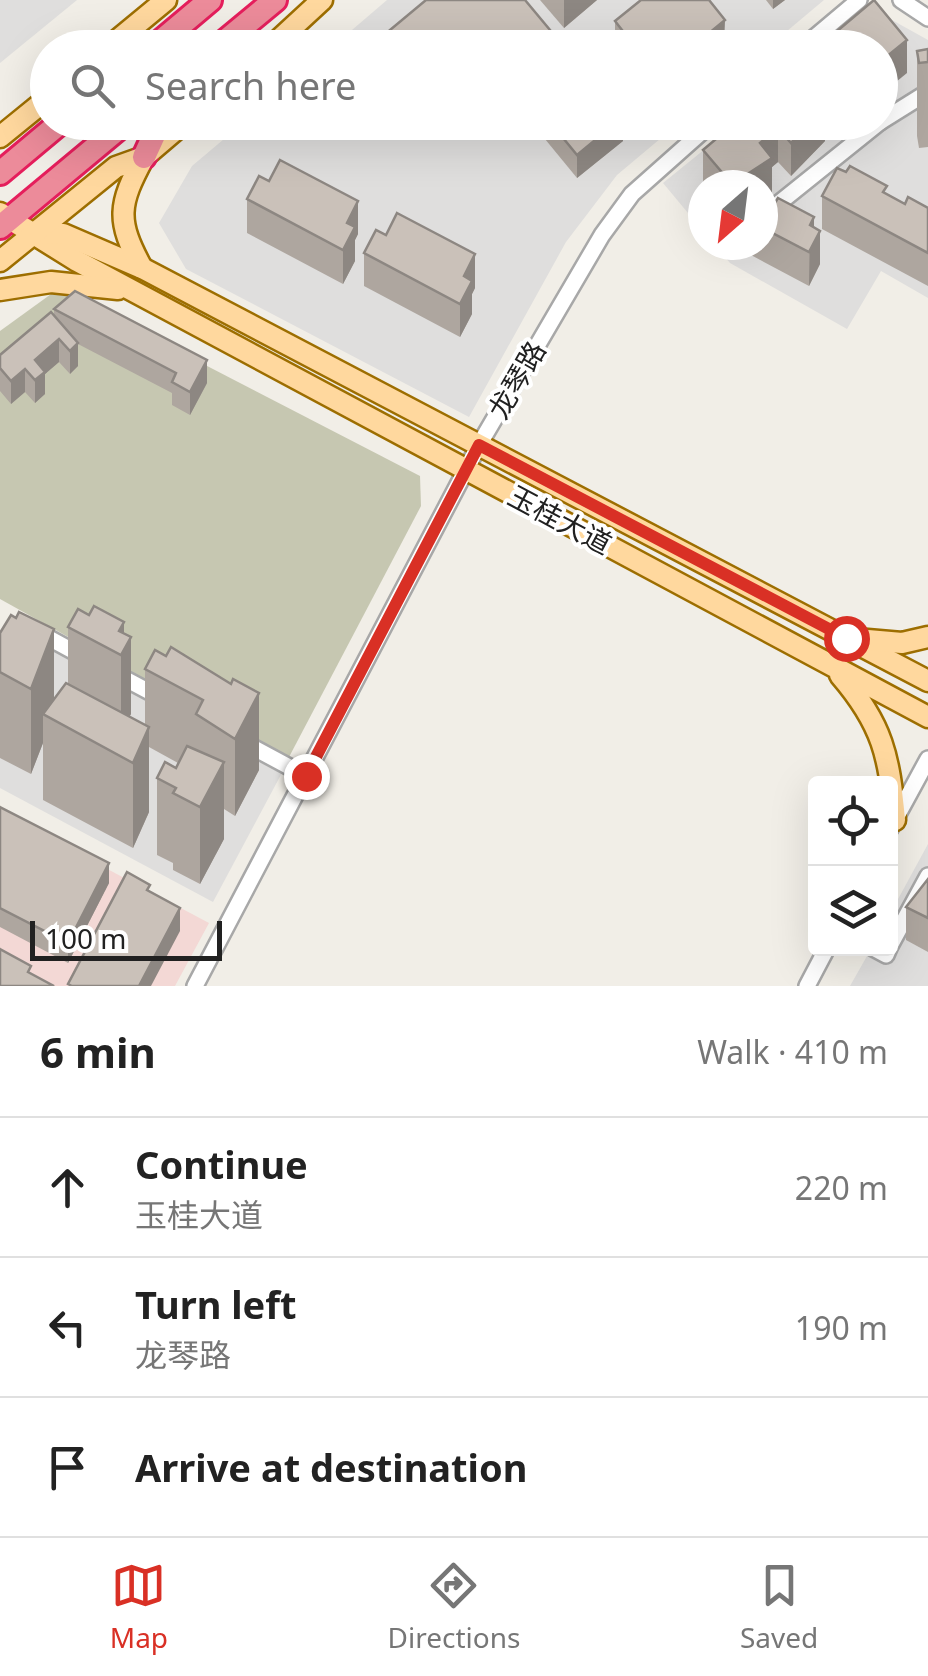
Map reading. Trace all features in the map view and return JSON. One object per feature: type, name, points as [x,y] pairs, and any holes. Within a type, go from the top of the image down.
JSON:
[{"type":"highway","points":[[174,30],[210,0]]},
{"type":"highway","points":[[239,30],[275,0]]},
{"type":"highway","points":[[0,173],[39,140]]},
{"type":"highway","points":[[3,219],[103,140]]},
{"type":"highway","points":[[144,156],[152,140]]},
{"type":"main road","points":[[130,30],[166,0]]},
{"type":"main road","points":[[290,30],[322,0]]},
{"type":"main road","points":[[0,138],[30,113]]},
{"type":"main road","points":[[0,260],[116,167],[144,156],[163,140]]},
{"type":"main road","points":[[0,290],[52,282],[130,290],[142,268],[124,235],[121,208],[144,156]]},
{"type":"main road","name":"玉桂大道","points":[[3,219],[36,233],[130,290],[928,717]]},
{"type":"main road","name":"玉桂大道","points":[[36,233],[63,234],[142,268],[928,681]]},
{"type":"main road","points":[[846,638],[902,643],[928,637]]},
{"type":"main road","points":[[833,666],[865,704],[884,738],[888,776]]},
{"type":"street","points":[[823,30],[859,0]]},
{"type":"street","points":[[901,0],[928,18]]},
{"type":"street","points":[[898,111],[928,92]]},
{"type":"street","name":"龙琴路","points":[[195,986],[479,445],[602,236],[632,194],[694,140]]},
{"type":"street","points":[[778,204],[858,140]]},
{"type":"street","points":[[28,627],[184,711]]},
{"type":"street","points":[[219,729],[306,776]]},
{"type":"street","points":[[898,816],[928,759]]},
{"type":"street","points":[[898,932],[928,876]]},
{"type":"street","points":[[806,986],[822,956]]},
{"type":"shaded area","points":[[0,0],[77,0],[40,30],[30,30],[30,38],[0,63]]},
{"type":"shaded area","points":[[387,0],[824,0],[788,30],[352,30]]},
{"type":"shaded area","points":[[874,10],[928,40],[928,298],[881,271],[847,329],[728,260],[778,260],[778,170],[688,170],[688,213],[663,183],[716,140],[898,140],[898,30],[877,30]]},
{"type":"shaded area","points":[[223,140],[659,140],[617,175],[566,242],[469,417],[186,269],[159,223],[192,166]]},
{"type":"shaded area","points":[[58,289],[420,476],[421,506],[288,759],[0,599],[0,331]]},
{"type":"shaded area","points":[[36,638],[284,769],[213,902],[0,788],[0,705]]},
{"type":"shaded area","points":[[0,812],[209,923],[175,986],[0,986]]},
{"type":"shaded area","points":[[928,844],[928,986],[850,986],[867,956],[898,956],[898,899]]},
{"type":"building","points":[[426,0],[525,0],[550,30],[390,30]]},
{"type":"building","points":[[641,0],[709,0],[725,20],[713,30],[622,30],[615,21]]},
{"type":"building","points":[[874,0],[907,40],[898,47],[898,30],[838,30]]},
{"type":"building","points":[[928,49],[928,62],[919,63],[917,51]]},
{"type":"building","points":[[565,140],[595,140],[577,155]]},
{"type":"building","points":[[715,140],[764,140],[760,143],[772,158],[754,170],[720,170],[703,150]]},
{"type":"building","points":[[280,160],[358,201],[347,223],[355,227],[343,250],[247,199],[259,176],[269,181]]},
{"type":"building","points":[[850,166],[887,186],[883,192],[905,204],[908,197],[928,208],[928,253],[822,196],[837,168],[846,172]]},
{"type":"building","points":[[778,198],[814,217],[810,225],[820,231],[809,252],[778,236]]},
{"type":"building","points":[[397,213],[475,254],[464,276],[472,281],[460,304],[364,253],[376,230],[386,235]]},
{"type":"building","points":[[75,291],[207,360],[190,392],[172,382],[176,373],[54,309]]},
{"type":"building","points":[[51,312],[78,343],[70,351],[59,339],[35,360],[45,372],[35,380],[25,369],[11,381],[0,368],[0,355]]},
{"type":"building","points":[[94,606],[124,622],[119,631],[131,637],[121,655],[68,627],[78,609],[89,615]]},
{"type":"building","points":[[19,612],[54,629],[31,689],[0,672],[0,633],[11,615],[16,618]]},
{"type":"building","points":[[171,647],[231,684],[233,679],[259,693],[235,739],[196,714],[203,700],[145,669],[155,650],[166,656]]},
{"type":"building","points":[[66,683],[149,727],[133,763],[43,714]]},
{"type":"building","points":[[187,746],[224,762],[200,807],[173,793],[176,788],[157,778],[165,762],[176,768]]},
{"type":"building","points":[[0,807],[109,863],[68,943],[0,908]]},
{"type":"building","points":[[127,872],[150,885],[147,890],[180,908],[139,986],[68,984]]},
{"type":"building","points":[[928,879],[928,918],[906,907]]},
{"type":"building","points":[[0,949],[31,966],[28,972],[54,986],[0,986]]},
{"type":"route","points":[[306,776],[479,445],[846,638]]}]
